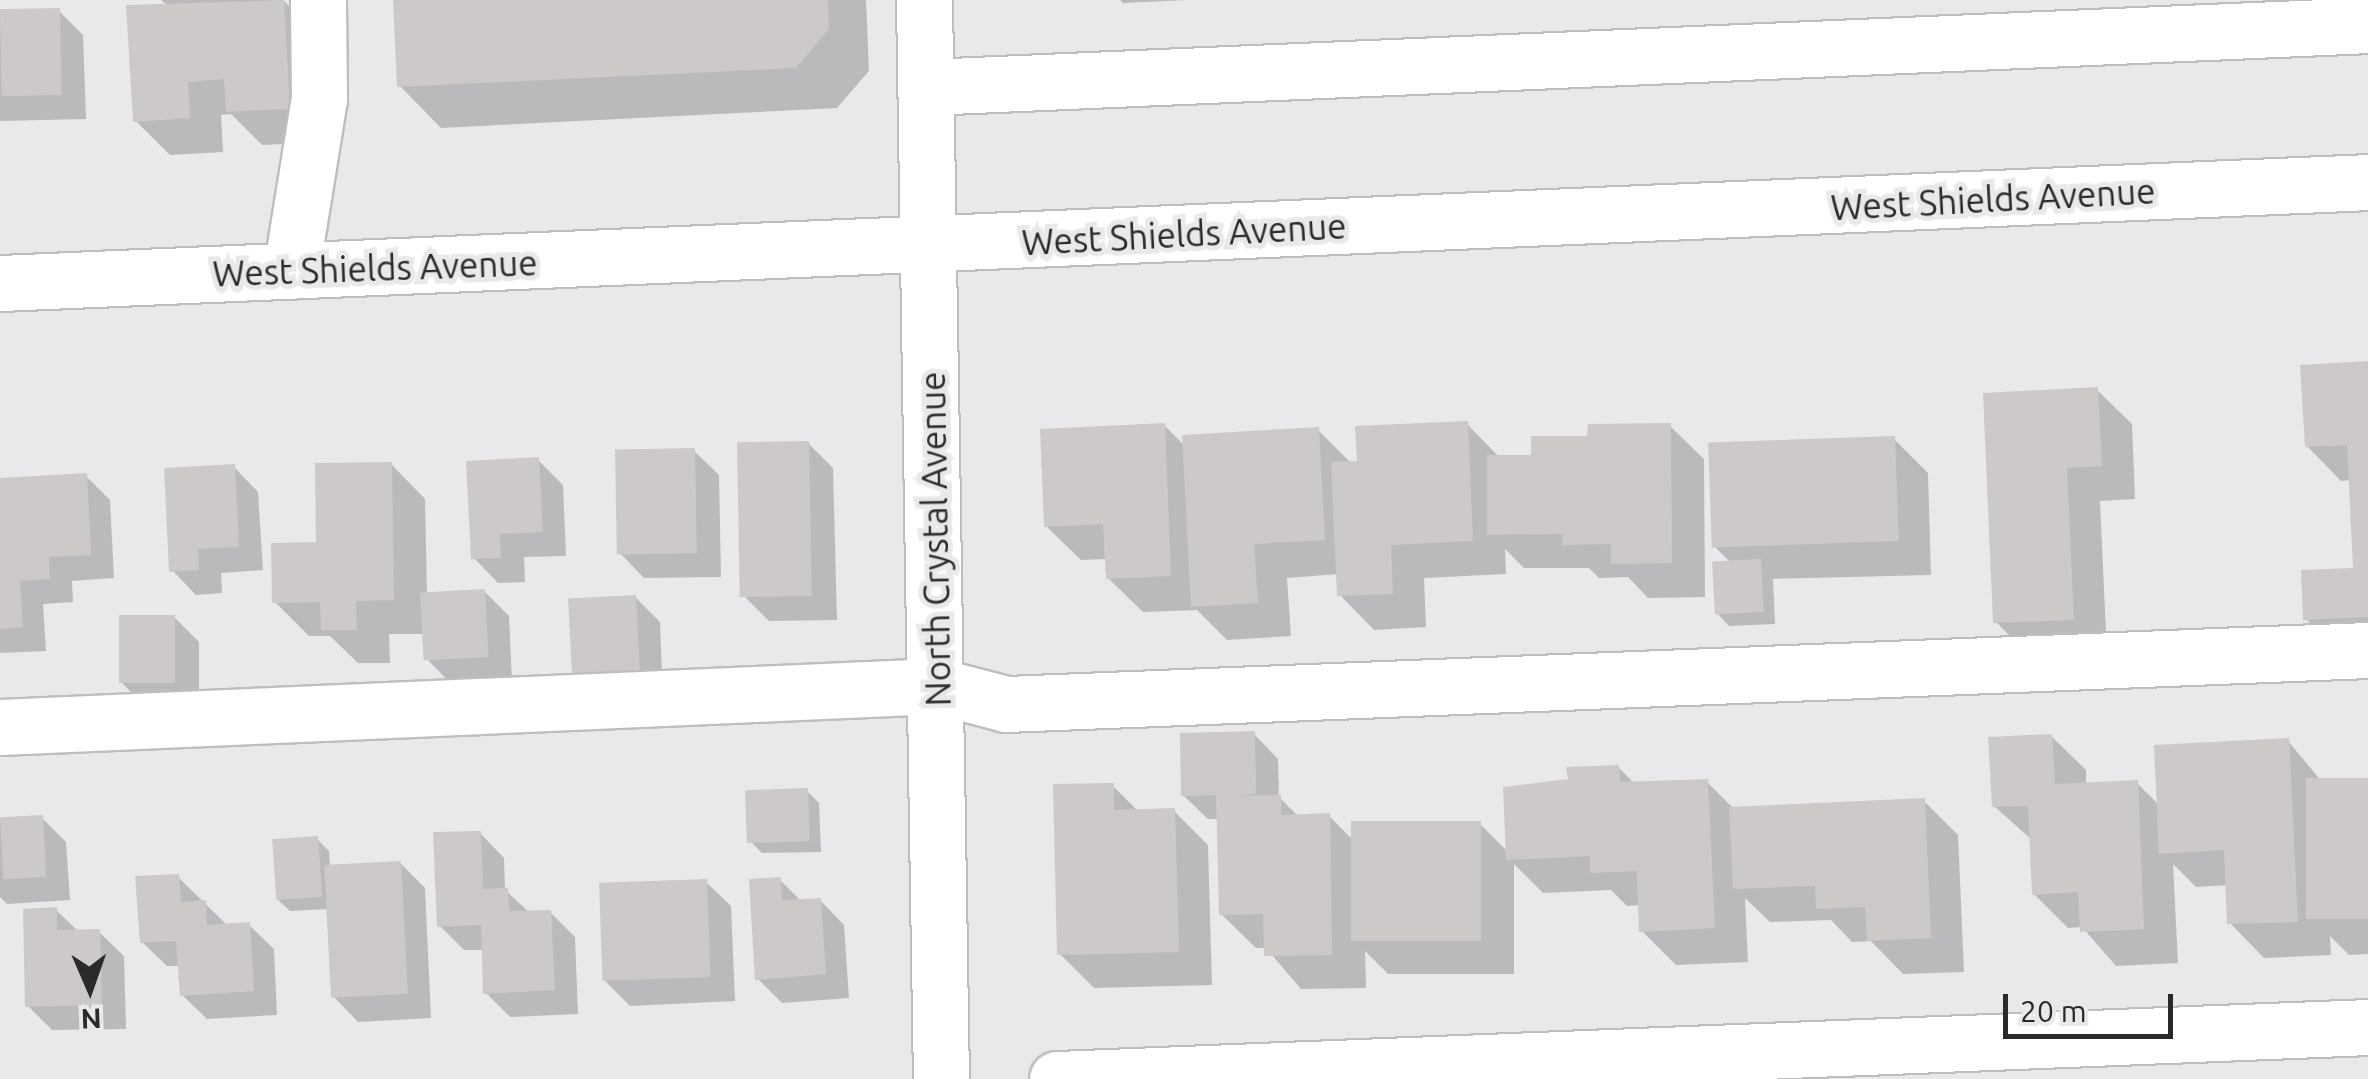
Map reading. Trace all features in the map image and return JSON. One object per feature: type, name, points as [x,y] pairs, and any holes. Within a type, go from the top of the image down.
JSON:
[{"type":"street","points":[[292,271],[318,99],[318,0]]},
{"type":"street","name":"North Crystal Avenue","points":[[924,0],[932,245],[941,1079]]},
{"type":"street","points":[[927,87],[2368,25]]},
{"type":"street","name":"West Shields Avenue","points":[[0,284],[2368,182]]},
{"type":"street","points":[[0,727],[937,686],[1006,704],[2368,650]]},
{"type":"street","points":[[1057,1079],[2368,1027]]},
{"type":"building","points":[[284,0],[290,109],[226,112],[224,79],[188,82],[190,118],[133,122],[126,5]]},
{"type":"building","points":[[393,0],[828,0],[829,29],[796,68],[397,87]]},
{"type":"building","points":[[60,8],[62,95],[2,96],[0,9]]},
{"type":"building","points":[[2368,361],[2368,617],[2303,620],[2301,570],[2353,568],[2347,445],[2305,447],[2300,365]]},
{"type":"building","points":[[2098,387],[2102,466],[2067,468],[2074,620],[1993,623],[1983,393]]},
{"type":"building","points":[[1468,421],[1473,541],[1391,545],[1393,594],[1337,596],[1331,462],[1357,461],[1355,426]]},
{"type":"building","points":[[1165,423],[1171,576],[1106,579],[1103,524],[1044,527],[1040,429]]},
{"type":"building","points":[[1671,423],[1672,563],[1611,564],[1611,544],[1562,545],[1563,534],[1487,535],[1487,455],[1531,455],[1531,436],[1587,436],[1588,424]]},
{"type":"building","points":[[1319,427],[1325,540],[1254,544],[1258,603],[1191,607],[1182,435]]},
{"type":"building","points":[[1895,436],[1899,541],[1712,547],[1708,443]]},
{"type":"building","points":[[809,441],[812,596],[740,597],[737,442]]},
{"type":"building","points":[[695,448],[697,553],[617,554],[615,449]]},
{"type":"building","points":[[539,457],[543,532],[500,534],[501,558],[471,559],[466,461]]},
{"type":"building","points":[[392,462],[394,600],[356,601],[357,630],[321,630],[320,602],[272,603],[271,543],[316,542],[315,463]]},
{"type":"building","points":[[235,464],[239,547],[198,549],[199,570],[169,572],[164,468]]},
{"type":"building","points":[[87,473],[91,555],[49,557],[50,579],[20,581],[23,627],[0,629],[0,478]]},
{"type":"building","points":[[1761,559],[1764,612],[1715,614],[1712,562]]},
{"type":"building","points":[[485,589],[489,657],[424,660],[420,592]]},
{"type":"building","points":[[636,595],[640,677],[572,680],[568,599]]},
{"type":"building","points":[[119,615],[175,615],[175,683],[119,683]]},
{"type":"building","points":[[1255,731],[1256,794],[1238,796],[1281,795],[1281,815],[1330,813],[1332,955],[1264,956],[1263,914],[1219,915],[1216,795],[1181,796],[1180,733]]},
{"type":"building","points":[[2052,734],[2055,784],[2138,780],[2144,929],[2080,932],[2078,892],[2032,895],[2028,806],[1992,807],[1988,737]]},
{"type":"building","points":[[2289,738],[2298,922],[2227,924],[2224,850],[2159,854],[2154,745]]},
{"type":"building","points":[[1619,765],[1620,782],[1708,779],[1715,928],[1639,932],[1637,871],[1590,873],[1590,856],[1506,860],[1503,787],[1568,779],[1566,767]]},
{"type":"building","points":[[2306,778],[2368,778],[2368,919],[2306,919]]},
{"type":"building","points":[[1114,783],[1114,810],[1175,808],[1179,952],[1057,955],[1053,784]]},
{"type":"building","points":[[808,788],[810,841],[747,843],[745,790]]},
{"type":"building","points":[[1925,798],[1931,938],[1867,941],[1865,907],[1816,909],[1815,886],[1733,889],[1729,807]]},
{"type":"building","points":[[43,815],[46,877],[3,879],[0,817]]},
{"type":"building","points":[[1351,821],[1481,821],[1481,941],[1351,941]]},
{"type":"building","points":[[481,831],[483,889],[508,888],[509,911],[551,910],[555,990],[483,994],[481,925],[437,927],[433,832]]},
{"type":"building","points":[[318,836],[322,897],[276,900],[272,839]]},
{"type":"building","points":[[401,861],[408,994],[331,998],[324,865]]},
{"type":"building","points":[[179,874],[181,902],[206,900],[207,925],[250,922],[254,991],[180,996],[176,941],[140,943],[135,876]]},
{"type":"building","points":[[781,877],[782,900],[821,898],[826,974],[755,980],[749,879]]},
{"type":"building","points":[[707,879],[710,977],[602,981],[599,883]]},
{"type":"building","points":[[57,907],[57,930],[100,929],[102,1005],[25,1007],[23,909]]}]
